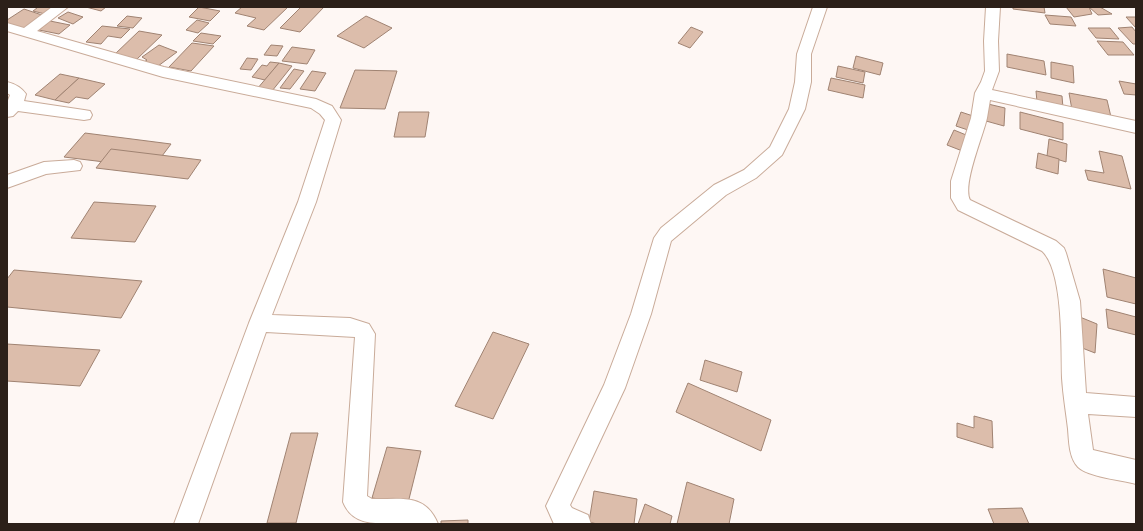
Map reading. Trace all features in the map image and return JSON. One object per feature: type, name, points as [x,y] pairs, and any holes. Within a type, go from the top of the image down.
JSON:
[{"type":"street","points":[[26,33],[61,7]]},
{"type":"street","points":[[579,524],[564,517],[558,506],[614,388],[641,314],[663,238],[666,233],[720,190],[750,174],[776,151],[797,110],[803,82],[804,54],[820,7]]},
{"type":"street","points":[[993,7],[991,41],[992,71],[989,82],[983,93],[979,118],[960,181],[961,201],[964,205],[982,215],[1049,246],[1057,253],[1070,301],[1073,380],[1082,452],[1085,458],[1096,465],[1136,472]]},
{"type":"street","points":[[7,27],[163,72],[307,101],[326,110],[333,120],[307,202],[259,323],[186,524]]},
{"type":"street","points":[[7,87],[16,90],[18,94],[11,109],[84,115]]},
{"type":"street","points":[[983,93],[1136,127]]},
{"type":"street","points":[[7,182],[44,168],[74,166]]},
{"type":"street","points":[[259,323],[350,327],[362,330],[365,334],[356,502],[359,507],[371,512],[405,511],[416,513],[423,518],[426,524]]},
{"type":"street","points":[[1076,403],[1136,407]]},
{"type":"building","points":[[33,7],[54,7],[45,14],[33,11],[37,8]]},
{"type":"building","points":[[86,7],[106,7],[101,11]]},
{"type":"building","points":[[199,7],[220,11],[210,21],[189,17]]},
{"type":"building","points":[[242,7],[288,7],[264,30],[247,26],[256,18],[235,13]]},
{"type":"building","points":[[301,7],[324,7],[300,32],[280,28]]},
{"type":"building","points":[[1013,7],[1044,7],[1045,13],[1013,9]]},
{"type":"building","points":[[1066,7],[1089,7],[1092,14],[1074,17]]},
{"type":"building","points":[[1089,7],[1100,7],[1112,14],[1098,15]]},
{"type":"building","points":[[24,9],[45,16],[23,31],[7,25],[7,20]]},
{"type":"building","points":[[68,12],[83,17],[73,24],[58,18]]},
{"type":"building","points":[[1045,15],[1071,17],[1076,26],[1050,24]]},
{"type":"building","points":[[127,16],[142,18],[133,28],[117,26]]},
{"type":"building","points":[[366,16],[392,28],[364,48],[337,36]]},
{"type":"building","points":[[1126,17],[1136,17],[1136,28]]},
{"type":"building","points":[[197,20],[209,23],[198,33],[186,30]]},
{"type":"building","points":[[50,21],[70,25],[59,34],[39,30]]},
{"type":"building","points":[[102,26],[130,29],[121,38],[108,36],[101,44],[86,42]]},
{"type":"building","points":[[691,27],[703,32],[690,48],[678,43]]},
{"type":"building","points":[[1132,27],[1136,32],[1136,44],[1133,44],[1118,28]]},
{"type":"building","points":[[1088,28],[1110,28],[1119,39],[1096,38]]},
{"type":"building","points":[[139,31],[162,35],[137,59],[114,55]]},
{"type":"building","points":[[201,33],[221,36],[213,44],[193,41]]},
{"type":"building","points":[[1097,41],[1123,42],[1134,55],[1108,55]]},
{"type":"building","points":[[192,43],[214,46],[191,71],[169,67]]},
{"type":"building","points":[[159,45],[177,52],[154,69],[141,64],[147,60],[142,57]]},
{"type":"building","points":[[271,45],[283,46],[277,56],[264,55]]},
{"type":"building","points":[[292,47],[315,50],[307,64],[282,61]]},
{"type":"building","points":[[1007,54],[1044,61],[1046,75],[1007,67]]},
{"type":"building","points":[[856,56],[883,63],[880,75],[853,68]]},
{"type":"building","points":[[247,58],[258,59],[251,70],[240,69]]},
{"type":"building","points":[[270,62],[279,63],[265,80],[252,77],[262,65],[267,66]]},
{"type":"building","points":[[1051,62],[1073,66],[1074,83],[1051,78]]},
{"type":"building","points":[[279,63],[292,66],[272,91],[257,89]]},
{"type":"building","points":[[838,66],[865,72],[863,83],[836,77]]},
{"type":"building","points":[[294,69],[304,71],[290,89],[280,88]]},
{"type":"building","points":[[355,70],[397,71],[385,109],[340,108]]},
{"type":"building","points":[[312,71],[326,73],[315,91],[300,89]]},
{"type":"building","points":[[60,74],[79,78],[55,100],[35,95]]},
{"type":"building","points":[[79,78],[105,84],[88,99],[76,97],[69,103],[55,100]]},
{"type":"building","points":[[831,78],[865,85],[863,98],[828,90]]},
{"type":"building","points":[[1119,81],[1136,84],[1136,95],[1124,94]]},
{"type":"building","points":[[1036,91],[1062,96],[1063,108],[1037,102]]},
{"type":"building","points":[[1069,93],[1107,100],[1111,117],[1072,110]]},
{"type":"building","points":[[988,104],[1005,108],[1004,126],[986,121]]},
{"type":"building","points":[[399,112],[429,112],[425,137],[394,137]]},
{"type":"building","points":[[961,112],[976,117],[971,131],[956,126]]},
{"type":"building","points":[[1020,112],[1063,123],[1063,140],[1020,129]]},
{"type":"building","points":[[954,130],[971,137],[965,152],[947,145]]},
{"type":"building","points":[[85,133],[171,144],[153,168],[64,157]]},
{"type":"building","points":[[1049,139],[1067,144],[1066,162],[1047,156]]},
{"type":"building","points":[[111,149],[201,160],[188,179],[96,168]]},
{"type":"building","points":[[1099,151],[1122,156],[1131,189],[1088,180],[1085,170],[1104,173]]},
{"type":"building","points":[[1038,153],[1059,159],[1058,174],[1036,168]]},
{"type":"building","points":[[94,202],[156,206],[135,242],[71,238]]},
{"type":"building","points":[[1103,269],[1136,278],[1136,304],[1107,297]]},
{"type":"building","points":[[14,270],[142,281],[121,318],[7,307],[7,279]]},
{"type":"building","points":[[1106,309],[1136,317],[1136,335],[1108,328]]},
{"type":"building","points":[[1075,315],[1097,324],[1095,353],[1072,344]]},
{"type":"building","points":[[493,332],[529,344],[493,419],[455,406]]},
{"type":"building","points":[[7,344],[100,350],[80,386],[7,381]]},
{"type":"building","points":[[705,360],[742,372],[737,392],[700,380]]},
{"type":"building","points":[[688,383],[771,420],[761,451],[676,412]]},
{"type":"building","points":[[974,416],[992,421],[993,448],[957,437],[957,423],[974,428]]},
{"type":"building","points":[[291,433],[318,433],[296,523],[267,523]]},
{"type":"building","points":[[387,447],[421,451],[408,503],[372,498]]},
{"type":"building","points":[[687,482],[734,499],[729,524],[677,524]]},
{"type":"building","points":[[594,491],[637,499],[634,524],[597,524],[589,522]]},
{"type":"building","points":[[645,504],[672,516],[670,524],[638,524]]},
{"type":"building","points":[[1022,508],[1029,524],[994,524],[988,509]]},
{"type":"building","points":[[468,520],[468,524],[441,524],[441,521]]}]
